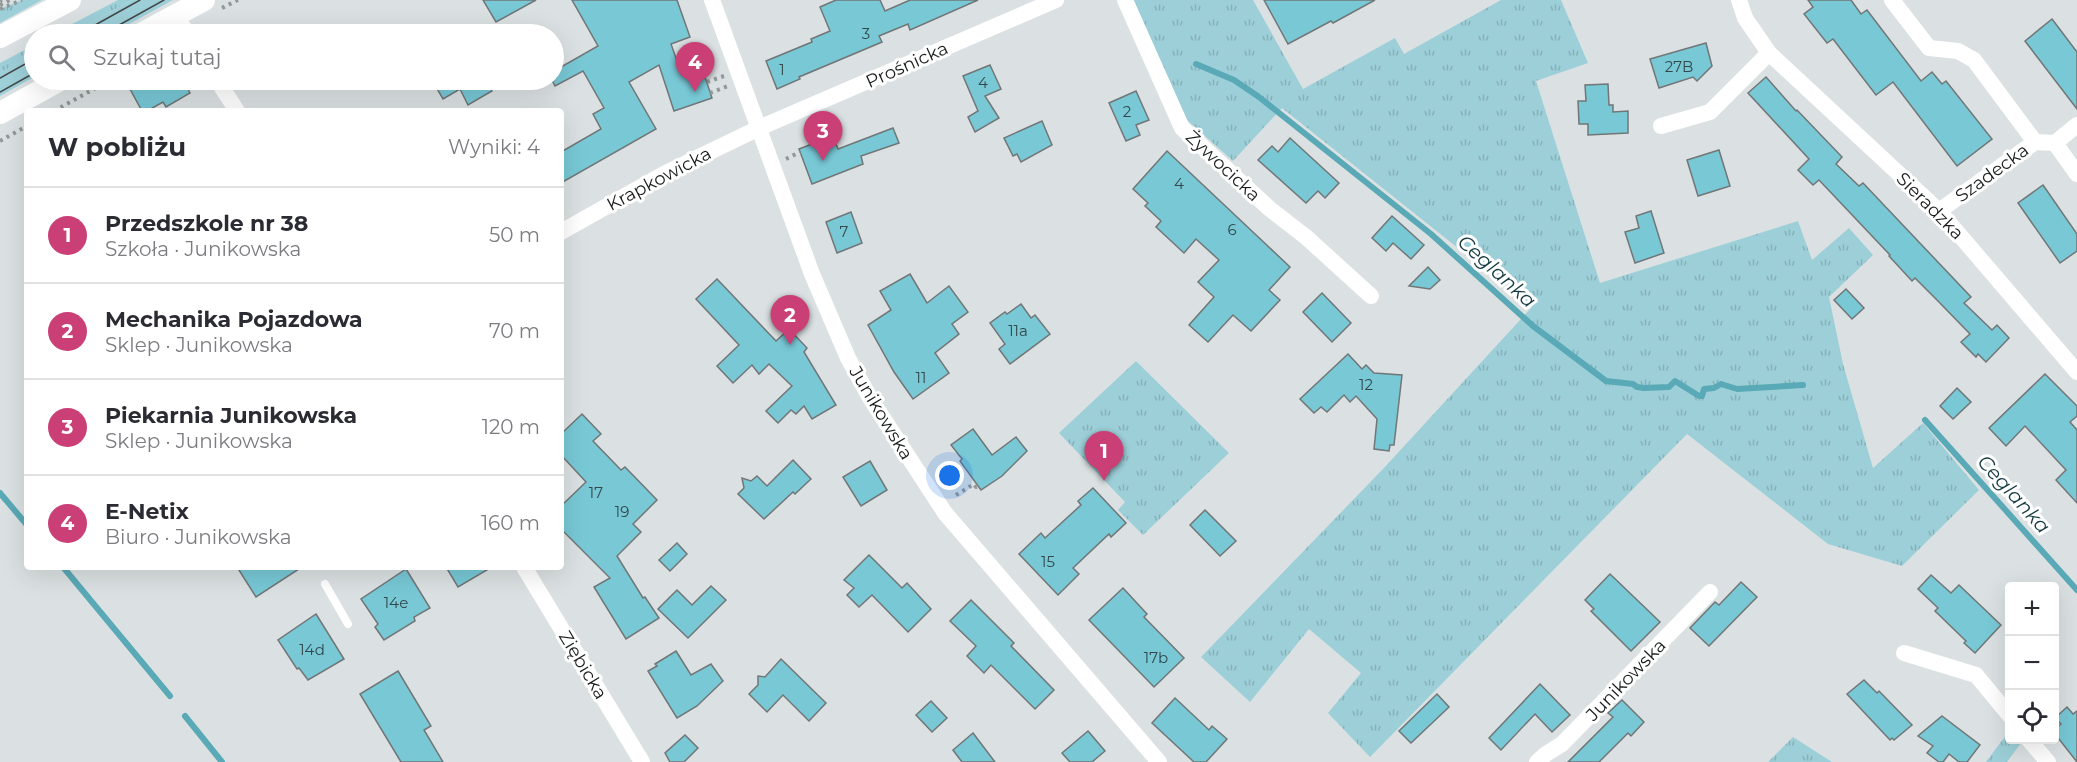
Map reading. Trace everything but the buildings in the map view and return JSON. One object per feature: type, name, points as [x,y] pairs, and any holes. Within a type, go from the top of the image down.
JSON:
[{"type":"street","points":[[25,24],[70,0]]},
{"type":"street","points":[[159,24],[204,0]]},
{"type":"street","name":"Junikowska","points":[[712,0],[812,274],[848,358],[870,398],[945,513],[1159,762]]},
{"type":"street","name":"Prośnicka","points":[[759,128],[1056,0]]},
{"type":"street","name":"Żywocicka","points":[[1125,0],[1182,128],[1270,209],[1306,237],[1371,296]]},
{"type":"street","name":"Sieradzka","points":[[1739,0],[1745,18],[1769,52],[1939,211],[2077,372]]},
{"type":"street","points":[[1892,0],[1929,48],[1958,51],[1974,60],[2035,142]]},
{"type":"street","points":[[176,15],[182,24]]},
{"type":"street","points":[[0,37],[24,24]]},
{"type":"street","points":[[1661,126],[1710,112],[1769,52]]},
{"type":"street","points":[[0,113],[42,90]]},
{"type":"street","points":[[223,90],[235,108]]},
{"type":"street","name":"Szadecka","points":[[1939,211],[2035,142],[2055,143],[2077,124]]},
{"type":"street","name":"Krapkowicka","points":[[564,230],[664,174],[759,128]]},
{"type":"street","points":[[2055,143],[2077,174]]},
{"type":"street","name":"Ziębicka","points":[[526,570],[642,762]]},
{"type":"street","name":"Junikowska","points":[[1537,762],[1545,754],[1562,744],[1710,592]]},
{"type":"street","points":[[1904,653],[1976,675],[2005,710]]},
{"type":"street","points":[[2032,744],[2048,762]]},
{"type":"lane","points":[[325,584],[348,624]]},
{"type":"path","points":[[1,4],[10,0]]},
{"type":"path","points":[[1,4],[22,0]]},
{"type":"path","points":[[707,82],[725,76]]},
{"type":"path","points":[[711,93],[729,86]]},
{"type":"path","points":[[59,108],[92,90]]},
{"type":"path","points":[[0,141],[24,128]]},
{"type":"path","points":[[783,161],[800,152]]},
{"type":"path","points":[[956,495],[974,484],[978,486]]},
{"type":"green space","points":[[22,0],[42,0],[0,23],[0,9]]},
{"type":"green space","points":[[118,0],[132,0],[88,24],[72,24]]},
{"type":"green space","points":[[132,0],[173,0],[129,24],[88,24]]},
{"type":"green space","points":[[1132,0],[1253,0],[1303,89],[1395,38],[1404,54],[1501,0],[1561,0],[1588,63],[1536,81],[1600,283],[1798,221],[1812,260],[1849,228],[1873,255],[1829,297],[1843,364],[1873,468],[1923,423],[1979,490],[1902,566],[1828,544],[1687,434],[1370,757],[1328,713],[1361,673],[1309,629],[1250,702],[1201,657],[1383,469],[1532,307],[1282,108],[1233,161],[1187,120]]},
{"type":"green space","points":[[24,50],[24,60],[0,73],[0,63]]},
{"type":"green space","points":[[24,60],[24,83],[0,96],[0,73]]},
{"type":"green space","points":[[1136,361],[1229,453],[1143,535],[1118,510],[1125,502],[1059,433]]},
{"type":"green space","points":[[2005,736],[2005,744],[2020,744],[2007,762],[1986,762]]},
{"type":"green space","points":[[1793,737],[1832,762],[1768,762]]},
{"type":"waterway","name":"Ceglanka","points":[[1196,64],[1234,80],[1259,97],[1431,234],[1533,326],[1606,381],[1633,384],[1644,388],[1669,387],[1675,381],[1699,396],[1702,396],[1704,389],[1714,388],[1721,384],[1737,389],[1803,385]]},
{"type":"waterway","name":"Ceglanka","points":[[1925,420],[2077,590]]},
{"type":"waterway","points":[[0,493],[24,521]]},
{"type":"waterway","points":[[65,570],[170,696]]},
{"type":"waterway","points":[[185,716],[222,762]]},
{"type":"tram line","points":[[97,24],[140,0]]},
{"type":"tram line","points":[[121,24],[164,0]]},
{"type":"tram line","points":[[0,78],[24,65]]},
{"type":"tram line","points":[[0,92],[24,79]]},
{"type":"place","name":"E-Netix","points":[[695,92]]},
{"type":"place","name":"Piekarnia Junikowska","points":[[823,161]]},
{"type":"place","name":"Mechanika Pojazdowa","points":[[790,345]]},
{"type":"place","name":"Przedszkole nr 38","points":[[1104,481]]}]
